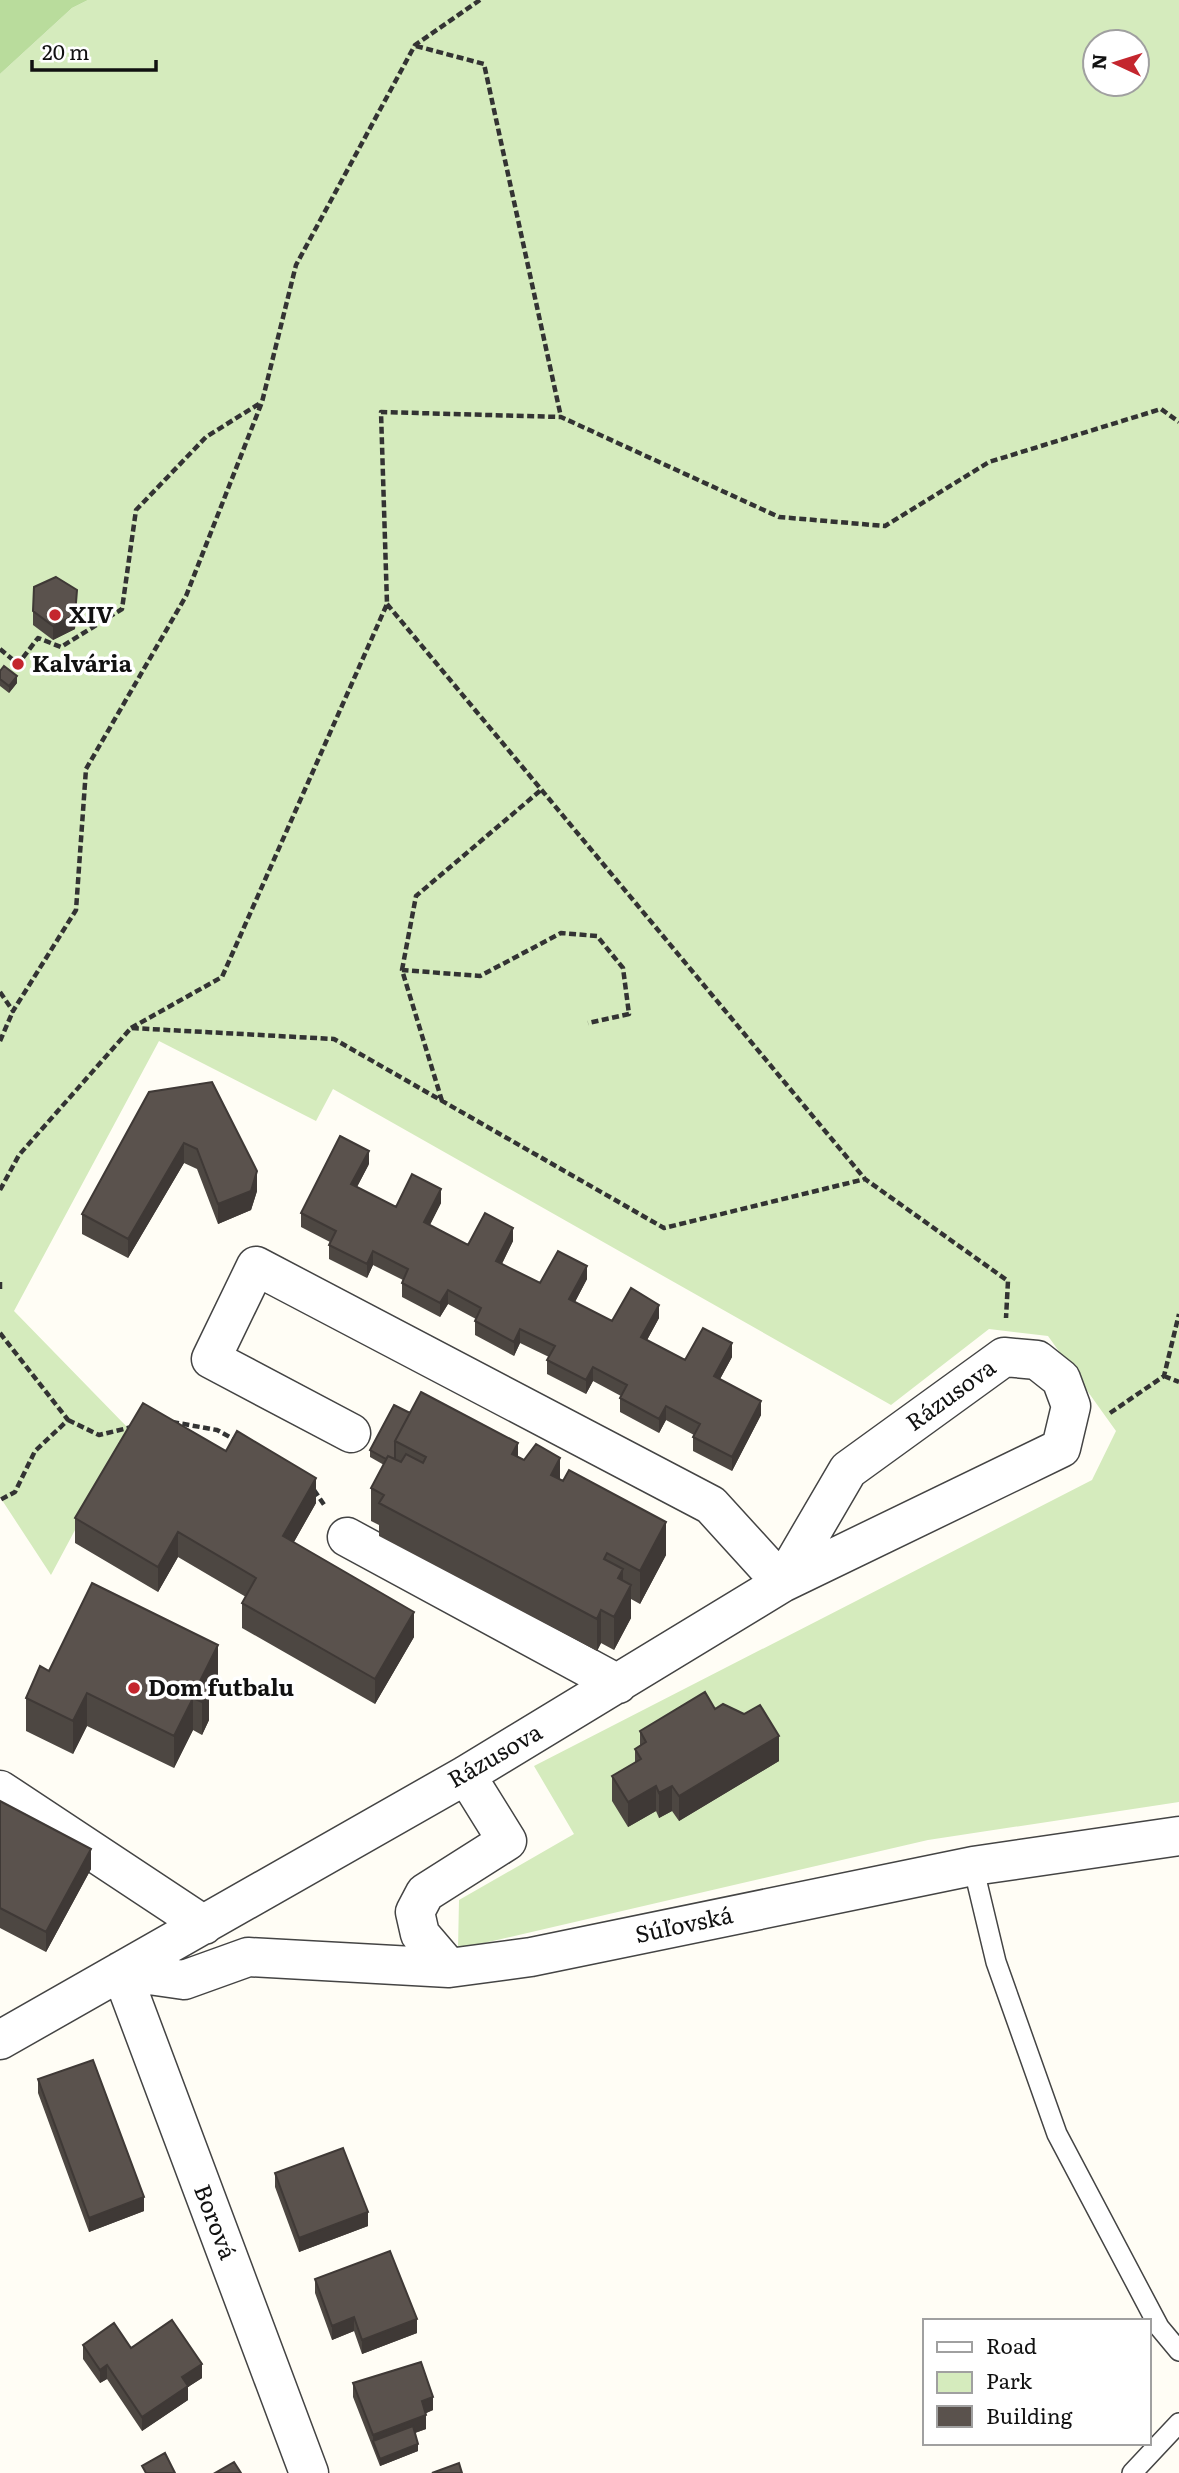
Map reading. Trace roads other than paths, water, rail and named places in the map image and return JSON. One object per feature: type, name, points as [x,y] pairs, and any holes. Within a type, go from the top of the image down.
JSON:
[{"type":"street","points":[[351,1433],[211,1359],[256,1266],[711,1505],[782,1583]]},
{"type":"street","name":"Rázusova","points":[[0,2039],[466,1775],[782,1583],[1061,1448],[1070,1406],[1060,1379],[1037,1360],[1004,1357],[848,1470],[782,1583]]},
{"type":"street","points":[[347,1537],[618,1684]]},
{"type":"street","points":[[449,1968],[420,1934],[415,1912],[425,1893],[507,1841],[466,1775]]},
{"type":"street","points":[[0,1790],[204,1925]]},
{"type":"street","name":"Súľovská","points":[[121,1971],[184,1980],[248,1957],[449,1968],[531,1957],[973,1866],[1179,1836]]},
{"type":"street","name":"Borová","points":[[121,1971],[309,2473]]},
{"type":"lane","points":[[973,1866],[996,1962],[1057,2134],[1159,2327],[1179,2351]]},
{"type":"lane","points":[[1132,2473],[1179,2423]]},
{"type":"place","name":"XIV","points":[[55,615]]},
{"type":"place","name":"Kalvária","points":[[18,664]]},
{"type":"place","name":"Dom futbalu","points":[[134,1688]]}]
